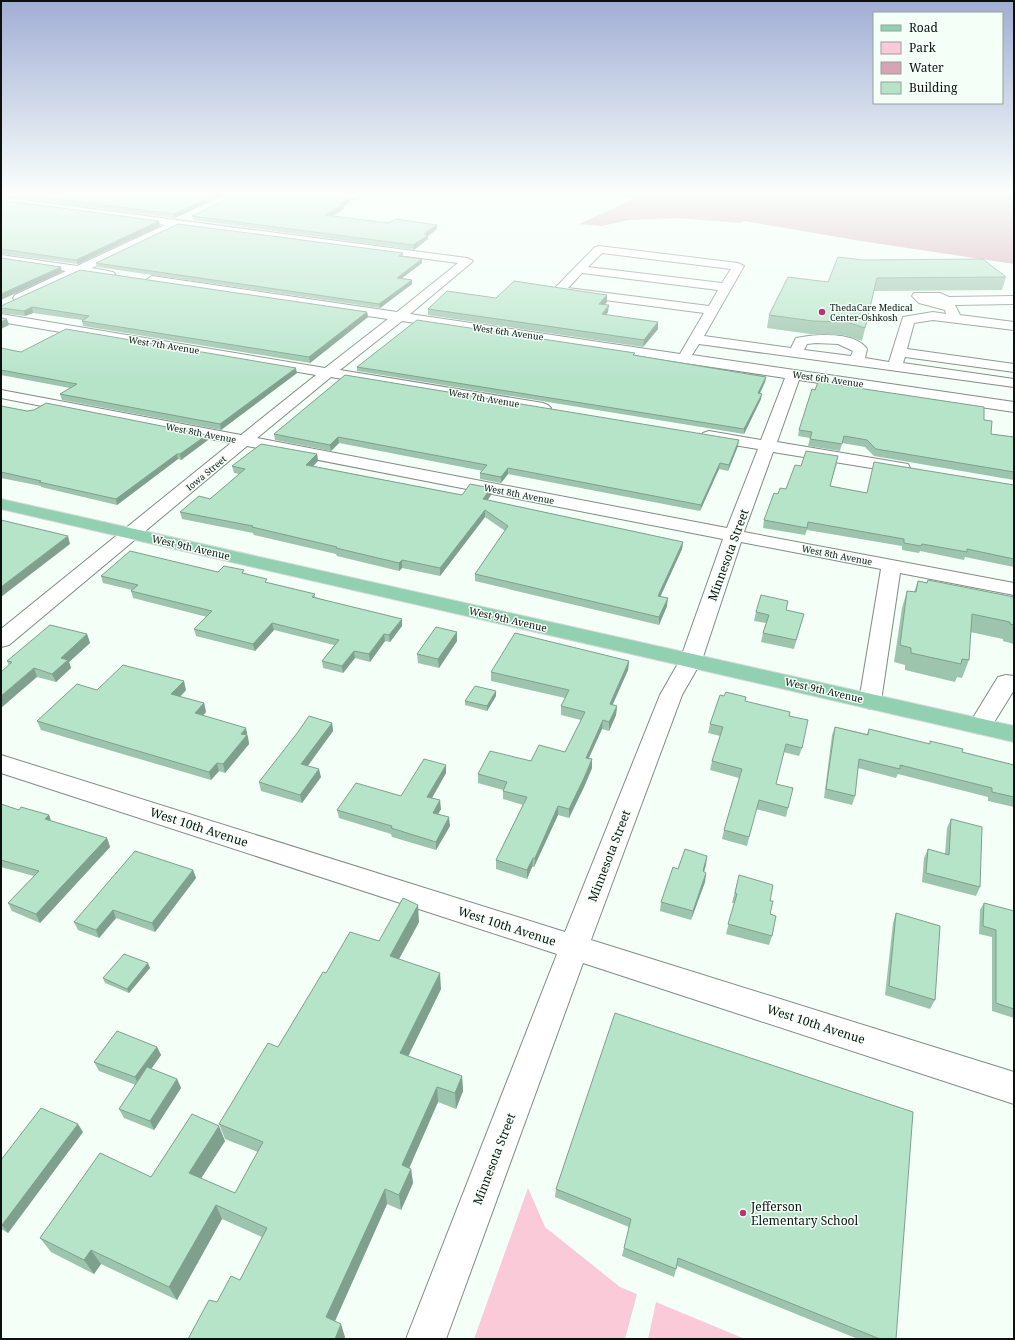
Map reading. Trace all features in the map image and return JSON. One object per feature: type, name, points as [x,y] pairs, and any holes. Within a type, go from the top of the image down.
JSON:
[{"type":"main road","name":"West 9th Avenue","points":[[1,504],[1014,734]]},
{"type":"street","points":[[8,304],[112,255]]},
{"type":"street","name":"Iowa Street","points":[[1,640],[328,372],[446,280],[467,261],[418,255]]},
{"type":"street","points":[[593,255],[560,290],[712,310]]},
{"type":"street","points":[[644,255],[738,266],[684,358]]},
{"type":"street","points":[[1,258],[125,276]]},
{"type":"street","points":[[579,269],[726,287]]},
{"type":"street","name":"West 6th Avenue","points":[[141,279],[684,358],[795,364],[1014,407]]},
{"type":"street","points":[[570,279],[720,298]]},
{"type":"street","points":[[903,325],[950,309],[1014,300]]},
{"type":"street","points":[[950,309],[1014,326]]},
{"type":"street","name":"West 7th Avenue","points":[[1,318],[556,410]]},
{"type":"street","points":[[903,325],[929,329]]},
{"type":"street","points":[[903,325],[917,340]]},
{"type":"street","points":[[895,367],[903,325]]},
{"type":"street","points":[[903,325],[1014,368]]},
{"type":"street","points":[[695,339],[795,364],[857,362],[1014,383]]},
{"type":"street","name":"Minnesota Street","points":[[426,1339],[574,947],[672,695],[691,660],[734,535],[768,446],[795,364]]},
{"type":"street","name":"West 8th Avenue","points":[[1,394],[1014,589]]},
{"type":"street","points":[[698,434],[914,470]]},
{"type":"street","points":[[870,701],[891,565]]},
{"type":"street","points":[[980,726],[1006,682],[1014,683]]},
{"type":"street","name":"West 10th Avenue","points":[[1,764],[1014,1088]]},
{"type":"green space","points":[[528,1188],[545,1227],[620,1287],[637,1294],[625,1339],[474,1339]]},
{"type":"green space","points":[[656,1302],[745,1339],[648,1339]]},
{"type":"water","points":[[951,255],[1014,255],[1014,264]]},
{"type":"building","points":[[39,255],[88,255],[76,260]]},
{"type":"building","points":[[114,255],[401,255],[399,256],[422,259],[397,278],[412,280],[379,304],[96,263]]},
{"type":"building","points":[[838,257],[863,260],[983,259],[1006,277],[877,278],[865,328],[847,322],[813,321],[769,315],[788,277],[828,282]]},
{"type":"building","points":[[1,258],[61,267],[1,294]]},
{"type":"building","points":[[80,270],[367,312],[309,357],[82,321],[89,316],[32,307],[24,311],[1,308],[1,306]]},
{"type":"building","points":[[514,281],[607,295],[599,304],[609,305],[602,314],[658,322],[644,340],[428,309],[447,291],[496,298]]},
{"type":"building","points":[[1,318],[7,319],[1,322]]},
{"type":"building","points":[[417,320],[635,353],[633,355],[766,377],[758,393],[762,394],[744,429],[357,367]]},
{"type":"building","points":[[66,329],[296,368],[220,424],[60,394],[77,384],[1,370],[1,348],[21,352]]},
{"type":"building","points":[[345,375],[739,440],[729,465],[720,463],[701,505],[508,468],[501,477],[480,473],[487,465],[338,437],[330,445],[274,434]]},
{"type":"building","points":[[818,382],[984,407],[984,420],[992,421],[991,434],[1014,437],[1014,472],[876,449],[867,440],[844,436],[842,444],[810,439],[812,432],[799,430],[812,389],[815,390]]},
{"type":"building","points":[[46,403],[207,435],[180,454],[177,454],[116,499],[1,472],[1,406],[27,411],[34,410]]},
{"type":"building","points":[[261,444],[317,454],[306,465],[462,495],[470,484],[491,488],[483,499],[683,542],[658,596],[668,598],[659,617],[475,574],[508,526],[485,510],[440,568],[402,560],[399,563],[252,527],[253,526],[180,512],[199,496],[210,499],[245,469],[232,466]]},
{"type":"building","points":[[806,451],[838,456],[830,486],[867,493],[874,462],[1014,485],[1014,559],[967,549],[967,552],[922,544],[921,546],[904,543],[904,539],[808,522],[807,528],[764,520],[774,493],[778,494],[780,488],[786,489],[795,465],[801,466]]},
{"type":"building","points":[[1,520],[68,536],[1,587]]},
{"type":"building","points":[[130,551],[218,572],[224,566],[244,570],[242,573],[267,579],[265,582],[315,594],[312,597],[402,619],[389,635],[384,634],[369,654],[354,651],[342,666],[322,661],[339,640],[272,623],[253,644],[194,629],[212,611],[131,591],[138,585],[101,576]]},
{"type":"building","points":[[928,580],[1014,597],[1014,625],[1010,624],[1010,622],[972,614],[969,660],[962,659],[961,664],[911,653],[911,648],[900,645],[907,591],[916,592],[918,581],[927,583]]},
{"type":"building","points":[[761,595],[788,601],[786,610],[804,614],[796,640],[763,633],[769,615],[756,612]]},
{"type":"building","points":[[50,625],[87,634],[61,658],[68,660],[52,674],[34,668],[1,696],[1,672],[12,662],[7,661]]},
{"type":"building","points":[[436,627],[457,632],[438,659],[417,654]]},
{"type":"building","points":[[515,633],[629,661],[610,704],[617,706],[609,722],[603,720],[586,758],[592,759],[569,809],[558,806],[535,858],[533,858],[527,870],[496,860],[527,797],[503,791],[507,782],[478,774],[490,751],[531,761],[539,745],[565,752],[585,712],[561,706],[569,690],[491,672]]},
{"type":"building","points":[[123,665],[184,681],[171,694],[204,703],[195,713],[246,728],[241,734],[247,735],[223,764],[217,763],[209,772],[37,721],[77,684],[97,690]]},
{"type":"building","points":[[475,686],[496,691],[487,706],[465,701]]},
{"type":"building","points":[[726,692],[746,697],[745,701],[790,712],[789,716],[808,720],[802,748],[786,744],[776,784],[793,788],[788,808],[759,800],[749,837],[724,830],[742,769],[712,761],[723,727],[710,724],[720,695],[724,696]]},
{"type":"building","points":[[309,716],[332,723],[301,764],[319,769],[300,795],[259,782],[298,732]]},
{"type":"building","points":[[835,727],[868,735],[869,729],[930,744],[930,741],[963,749],[962,752],[1014,765],[1014,797],[992,792],[992,788],[900,765],[900,769],[859,759],[855,796],[826,789]]},
{"type":"building","points":[[424,759],[446,765],[427,797],[440,800],[433,813],[449,817],[436,842],[391,828],[392,826],[337,810],[356,783],[401,796]]},
{"type":"building","points":[[1,804],[19,810],[21,807],[49,815],[45,819],[107,838],[36,914],[8,903],[39,871],[1,860]]},
{"type":"building","points":[[951,819],[982,827],[980,887],[926,873],[928,849],[949,855]]},
{"type":"building","points":[[685,849],[707,856],[703,871],[706,873],[693,911],[661,902],[673,867],[678,869]]},
{"type":"building","points":[[135,851],[193,870],[152,923],[113,910],[96,930],[74,922]]},
{"type":"building","points":[[739,875],[773,885],[770,901],[773,901],[770,914],[776,916],[772,936],[728,924],[737,894],[735,893]]},
{"type":"building","points":[[403,898],[418,905],[390,956],[440,973],[400,1053],[462,1076],[455,1093],[437,1087],[402,1165],[411,1169],[399,1195],[385,1189],[326,1317],[341,1324],[335,1339],[188,1339],[209,1300],[217,1302],[231,1276],[240,1280],[267,1228],[216,1205],[169,1287],[91,1250],[84,1260],[40,1238],[100,1153],[151,1177],[192,1114],[219,1126],[189,1173],[235,1193],[263,1142],[219,1124],[268,1043],[278,1047],[323,972],[326,973],[350,932],[379,941]]},
{"type":"building","points":[[984,903],[1014,911],[1014,1009],[996,1003],[996,930],[983,926]]},
{"type":"building","points":[[896,913],[940,926],[935,1000],[889,986]]},
{"type":"building","points":[[124,954],[148,963],[127,989],[103,978]]},
{"type":"building","points":[[615,1013],[913,1112],[896,1339],[880,1339],[678,1258],[676,1269],[624,1248],[631,1219],[556,1189]]},
{"type":"building","points":[[117,1031],[157,1047],[135,1077],[94,1062]]},
{"type":"building","points":[[147,1067],[177,1079],[150,1121],[119,1109]]},
{"type":"building","points":[[41,1108],[78,1124],[2,1225],[1,1160]]},
{"type":"place","name":"ThedaCare Medical Center-Oshkosh","points":[[822,312]]},
{"type":"place","name":"Jefferson Elementary School","points":[[743,1213]]}]
